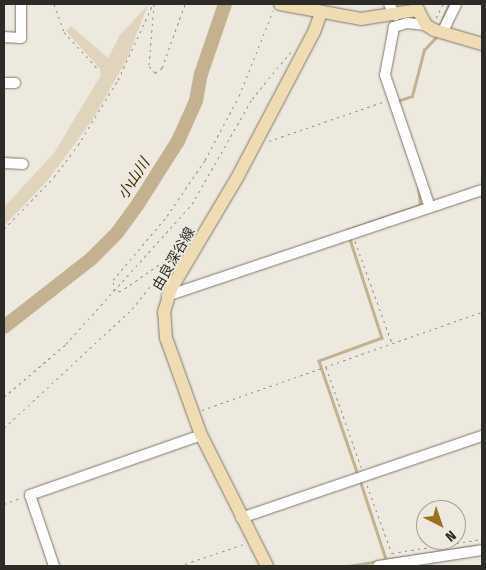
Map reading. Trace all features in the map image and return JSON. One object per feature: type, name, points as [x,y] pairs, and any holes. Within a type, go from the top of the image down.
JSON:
[{"type":"main road","points":[[280,4],[321,14],[366,19],[392,9],[418,10],[433,29],[482,44]]},
{"type":"main road","name":"由良深谷線","points":[[267,566],[241,518],[201,435],[166,338],[163,320],[167,296],[224,202],[321,14]]},
{"type":"street","points":[[4,37],[21,38],[21,4]]},
{"type":"street","points":[[430,207],[385,76],[392,30],[403,24],[433,29],[456,4]]},
{"type":"street","points":[[4,83],[15,84]]},
{"type":"street","points":[[4,163],[23,164]]},
{"type":"street","points":[[167,296],[482,190]]},
{"type":"street","points":[[54,566],[30,495],[201,435]]},
{"type":"street","points":[[241,518],[482,436]]},
{"type":"street","points":[[378,566],[392,562],[482,550]]},
{"type":"path","points":[[54,4],[68,39],[98,69]]},
{"type":"path","points":[[154,4],[149,66],[155,73],[162,68],[185,4]]},
{"type":"path","points":[[4,229],[54,177],[87,131],[118,80],[154,4]]},
{"type":"path","points":[[114,290],[113,280],[167,216],[205,160],[239,96],[275,4]]},
{"type":"path","points":[[433,29],[443,4]]},
{"type":"path","points":[[4,397],[66,344],[192,204],[252,99],[288,52],[297,49],[303,52]]},
{"type":"path","points":[[278,136],[392,98]]},
{"type":"path","points":[[353,234],[392,344]]},
{"type":"path","points":[[4,428],[127,314],[166,270],[180,250],[121,291],[114,290]]},
{"type":"path","points":[[193,414],[482,312]]},
{"type":"path","points":[[326,366],[392,562],[482,539]]},
{"type":"path","points":[[4,504],[30,495]]},
{"type":"path","points":[[179,566],[254,541]]},
{"type":"shaded area","points":[[148,5],[127,59],[93,119],[48,180],[4,226],[4,207],[54,153],[101,75],[100,69],[66,31],[71,26],[108,58],[120,35]]},
{"type":"waterway","name":"小山川","points":[[4,327],[91,259],[117,233],[138,204],[178,141],[196,101],[201,74],[225,4]]},
{"type":"waterway","points":[[440,25],[449,4]]},
{"type":"waterway","points":[[397,101],[412,96],[424,50],[436,37]]},
{"type":"waterway","points":[[348,233],[347,230],[420,205],[418,187]]},
{"type":"waterway","points":[[350,239],[382,338],[319,361],[358,475]]},
{"type":"waterway","points":[[360,480],[386,559]]},
{"type":"waterway","points":[[348,566],[476,546]]}]
